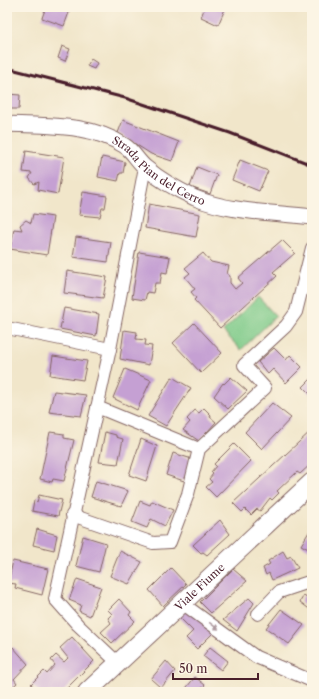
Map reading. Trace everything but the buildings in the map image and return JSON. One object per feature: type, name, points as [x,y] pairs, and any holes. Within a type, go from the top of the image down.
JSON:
[{"type":"main road","name":"Viale Fiume","points":[[87,692],[312,482]]},
{"type":"street","name":"Strada Pian del Cerro","points":[[7,124],[77,128],[107,135],[127,147],[145,167],[162,180],[194,197],[223,207],[312,217]]},
{"type":"street","points":[[118,663],[78,625],[55,598],[72,514],[110,349],[145,167]]},
{"type":"street","points":[[72,514],[153,543],[170,542],[188,494],[199,449],[265,388],[244,365],[286,326],[296,312],[312,248]]},
{"type":"street","points":[[7,328],[110,349]]},
{"type":"street","points":[[97,407],[199,449]]},
{"type":"street","points":[[258,614],[279,592],[312,581]]},
{"type":"street","points":[[182,603],[256,657],[312,681]]},
{"type":"green space","points":[[258,297],[276,316],[241,350],[223,331]]},
{"type":"railway","points":[[7,68],[125,98],[230,133],[312,165]]}]
